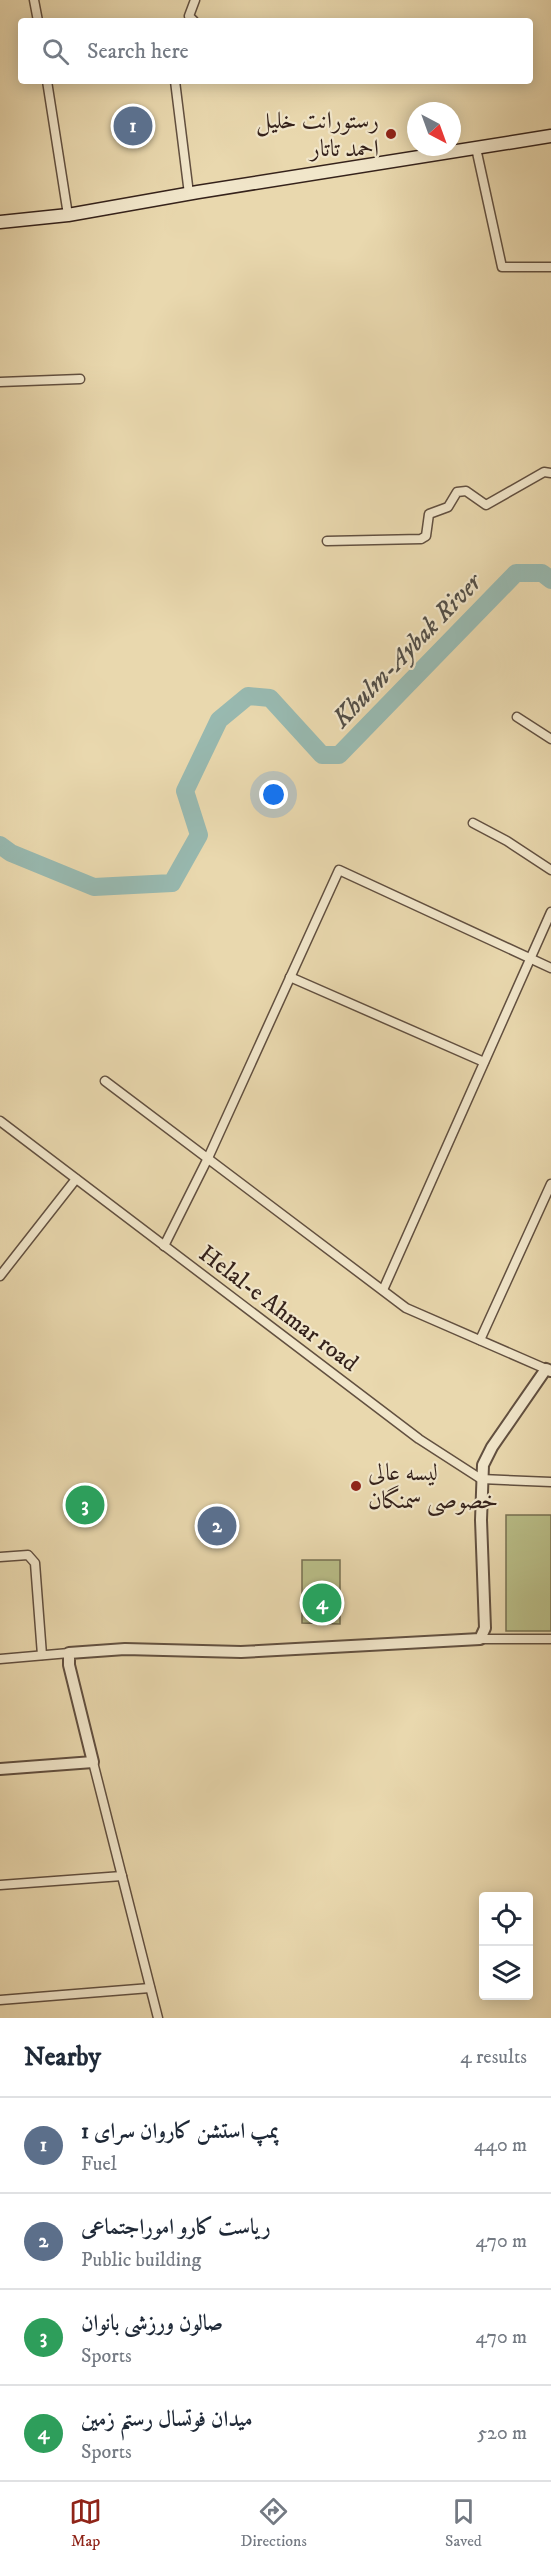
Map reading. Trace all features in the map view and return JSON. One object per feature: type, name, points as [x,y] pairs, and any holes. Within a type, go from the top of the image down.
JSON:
[{"type":"main road","points":[[0,222],[68,215],[551,136]]},
{"type":"street","points":[[34,0],[37,18]]},
{"type":"street","points":[[191,18],[189,16],[195,0]]},
{"type":"street","points":[[47,84],[68,215]]},
{"type":"street","points":[[175,84],[189,194]]},
{"type":"street","points":[[476,148],[501,267],[551,267]]},
{"type":"street","points":[[0,382],[80,379]]},
{"type":"street","points":[[327,541],[421,539],[426,536],[429,514],[448,507],[457,492],[466,491],[486,505],[544,472],[551,473]]},
{"type":"street","points":[[517,717],[551,739]]},
{"type":"street","points":[[472,823],[507,841],[551,870]]},
{"type":"street","points":[[164,1246],[208,1158],[339,870],[551,968]]},
{"type":"street","points":[[383,1290],[551,912]]},
{"type":"street","points":[[290,977],[484,1062]]},
{"type":"street","points":[[105,1081],[406,1308],[549,1370],[492,1448],[483,1465],[481,1479],[485,1628],[480,1639]]},
{"type":"street","name":"Helal-e Ahmar road","points":[[0,1121],[419,1439],[481,1479]]},
{"type":"street","points":[[0,1276],[76,1179]]},
{"type":"street","points":[[480,1340],[551,1184]]},
{"type":"street","points":[[481,1479],[551,1482]]},
{"type":"street","points":[[0,1557],[28,1556],[35,1563],[42,1655]]},
{"type":"street","points":[[0,1659],[125,1649],[241,1652],[480,1639],[551,1640]]},
{"type":"street","points":[[69,1653],[69,1665],[158,2018]]},
{"type":"street","points":[[0,1769],[93,1762]]},
{"type":"street","points":[[0,1885],[122,1876]]},
{"type":"street","points":[[0,2000],[150,1988]]},
{"type":"green space","points":[[506,1515],[551,1515],[551,1631],[506,1631]]},
{"type":"green space","points":[[302,1560],[340,1560],[340,1624],[302,1623]]},
{"type":"waterway","name":"Khulm-Aybak River","points":[[0,845],[11,853],[94,887],[172,883],[199,835],[185,791],[219,720],[248,696],[270,698],[322,755],[339,755],[516,573],[542,573],[551,580]]},
{"type":"place","name":"پمپ استشن کاروان سرای 1","points":[[133,126]]},
{"type":"place","name":"رستورانت خلیل احمد تاتار","points":[[391,134]]},
{"type":"place","name":"لیسه عالی خصوصی سمنگان","points":[[356,1486]]},
{"type":"place","name":"صالون ورزشی بانوان","points":[[85,1505]]},
{"type":"place","name":"ریاست کارو اموراجتماعی","points":[[217,1526]]},
{"type":"place","name":"میدان فوتسال رستم زمین","points":[[322,1603]]}]
